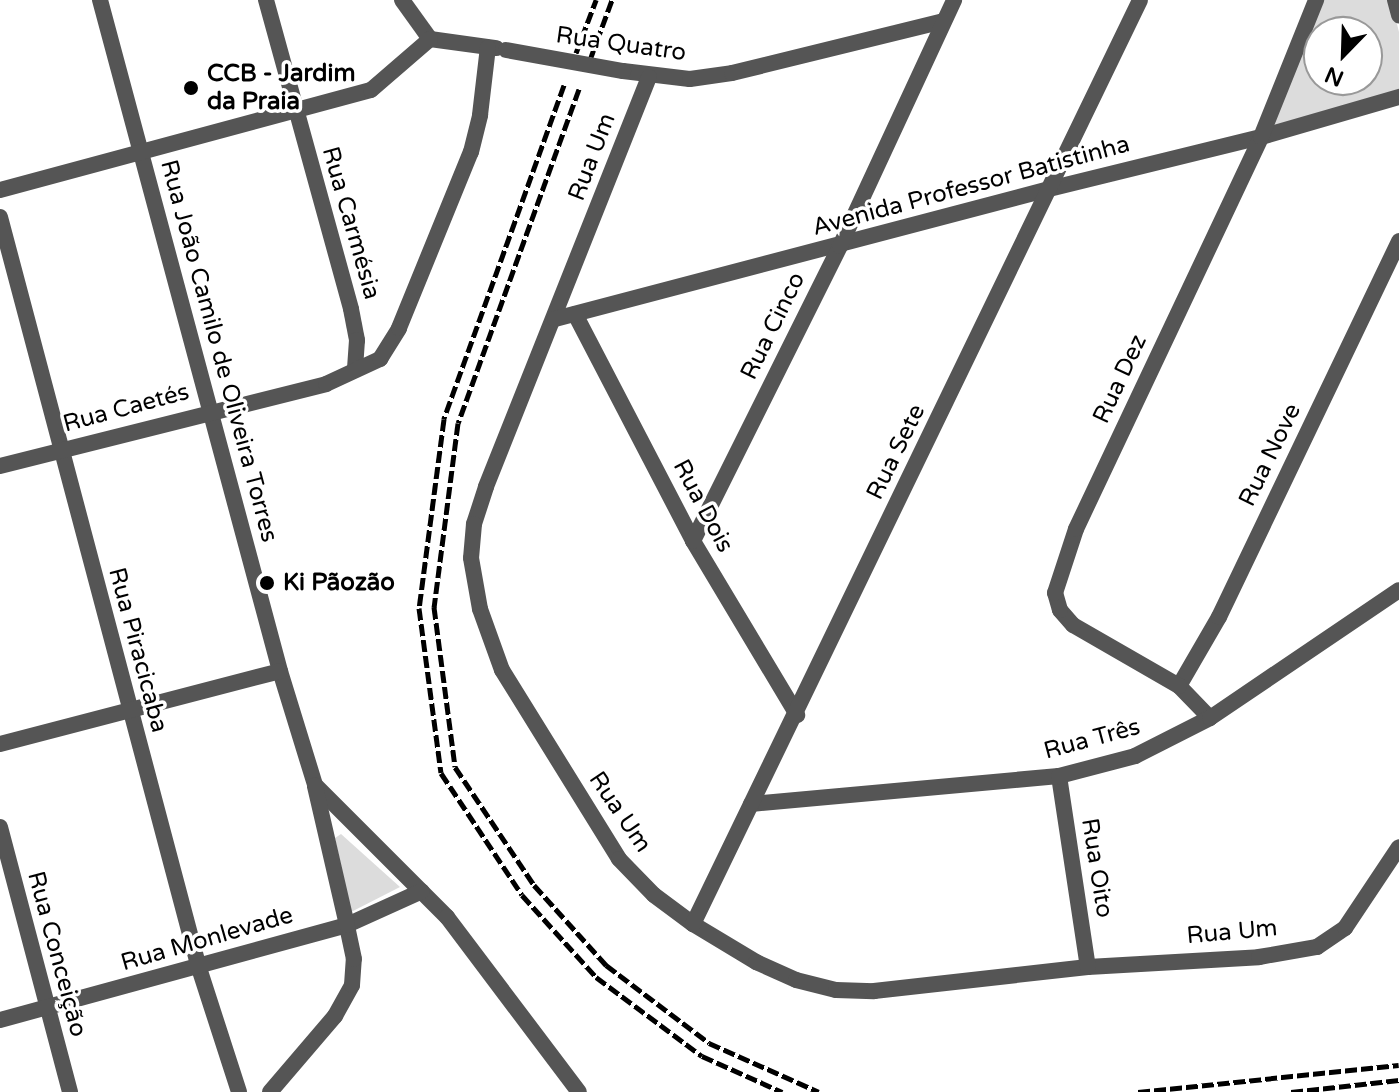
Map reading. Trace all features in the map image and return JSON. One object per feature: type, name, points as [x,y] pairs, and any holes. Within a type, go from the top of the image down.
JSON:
[{"type":"street","name":"Rua João Camilo de Oliveira Torres","points":[[100,0],[139,151],[213,411],[280,671],[315,785],[447,917],[579,1092]]},
{"type":"street","name":"Rua Carmésia","points":[[266,0],[294,111],[351,309],[357,340],[355,368]]},
{"type":"street","points":[[0,190],[371,90],[430,39],[402,0]]},
{"type":"street","name":"Rua Cinco","points":[[693,541],[840,246],[954,0]]},
{"type":"street","name":"Rua Sete","points":[[693,924],[797,715],[1140,0]]},
{"type":"street","name":"Rua Dez","points":[[1210,718],[1179,686],[1073,625],[1060,610],[1055,593],[1076,529],[1261,137],[1316,0]]},
{"type":"street","points":[[1395,0],[1399,15]]},
{"type":"street","name":"Rua Quatro","points":[[430,39],[649,77],[690,79],[732,73],[944,21]]},
{"type":"street","name":"Rua Caetés","points":[[0,466],[326,384],[380,359],[389,348],[455,195],[480,115],[488,47]]},
{"type":"street","name":"Rua Um","points":[[649,77],[474,524],[471,558],[480,609],[502,670],[619,859],[654,895],[693,924],[756,962],[796,980],[836,990],[874,991],[1088,967],[1259,957],[1317,947],[1345,928],[1399,847]]},
{"type":"street","name":"Avenida Professor Batistinha","points":[[555,319],[1049,189],[1261,137],[1399,97]]},
{"type":"street","name":"Rua Piracicaba","points":[[0,217],[199,968],[239,1092]]},
{"type":"street","name":"Rua Nove","points":[[1179,686],[1219,617],[1399,241]]},
{"type":"street","name":"Rua Dois","points":[[575,314],[693,541],[797,715]]},
{"type":"street","name":"Rua Três","points":[[751,804],[1059,776],[1135,756],[1210,718],[1399,590]]},
{"type":"street","points":[[0,744],[280,671]]},
{"type":"street","name":"Rua Oito","points":[[1059,776],[1088,967]]},
{"type":"street","points":[[270,1092],[335,1016],[352,985],[354,959],[315,785]]},
{"type":"street","name":"Rua Conceição","points":[[0,827],[70,1092]]},
{"type":"street","name":"Rua Monlevade","points":[[0,1020],[347,925],[422,891]]},
{"type":"shaded area","points":[[1317,0],[1391,0],[1399,32],[1399,95],[1267,132],[1303,37],[1303,96],[1383,96],[1383,16],[1311,16]]},
{"type":"shaded area","points":[[341,834],[400,887],[351,912],[335,838]]},
{"type":"railway","points":[[576,53],[596,0]]},
{"type":"railway","points":[[591,57],[612,0]]},
{"type":"railway","points":[[564,85],[444,419],[419,608],[441,773],[522,895],[596,977],[702,1056],[782,1092]]},
{"type":"railway","points":[[579,89],[458,423],[434,607],[455,767],[534,885],[606,965],[709,1043],[819,1092]]},
{"type":"railway","points":[[1138,1092],[1399,1065]]},
{"type":"railway","points":[[1291,1092],[1399,1080]]},
{"type":"place","name":"CCB - Jardim da Praia","points":[[191,88]]},
{"type":"place","name":"Ki Pãozão","points":[[267,583]]}]
